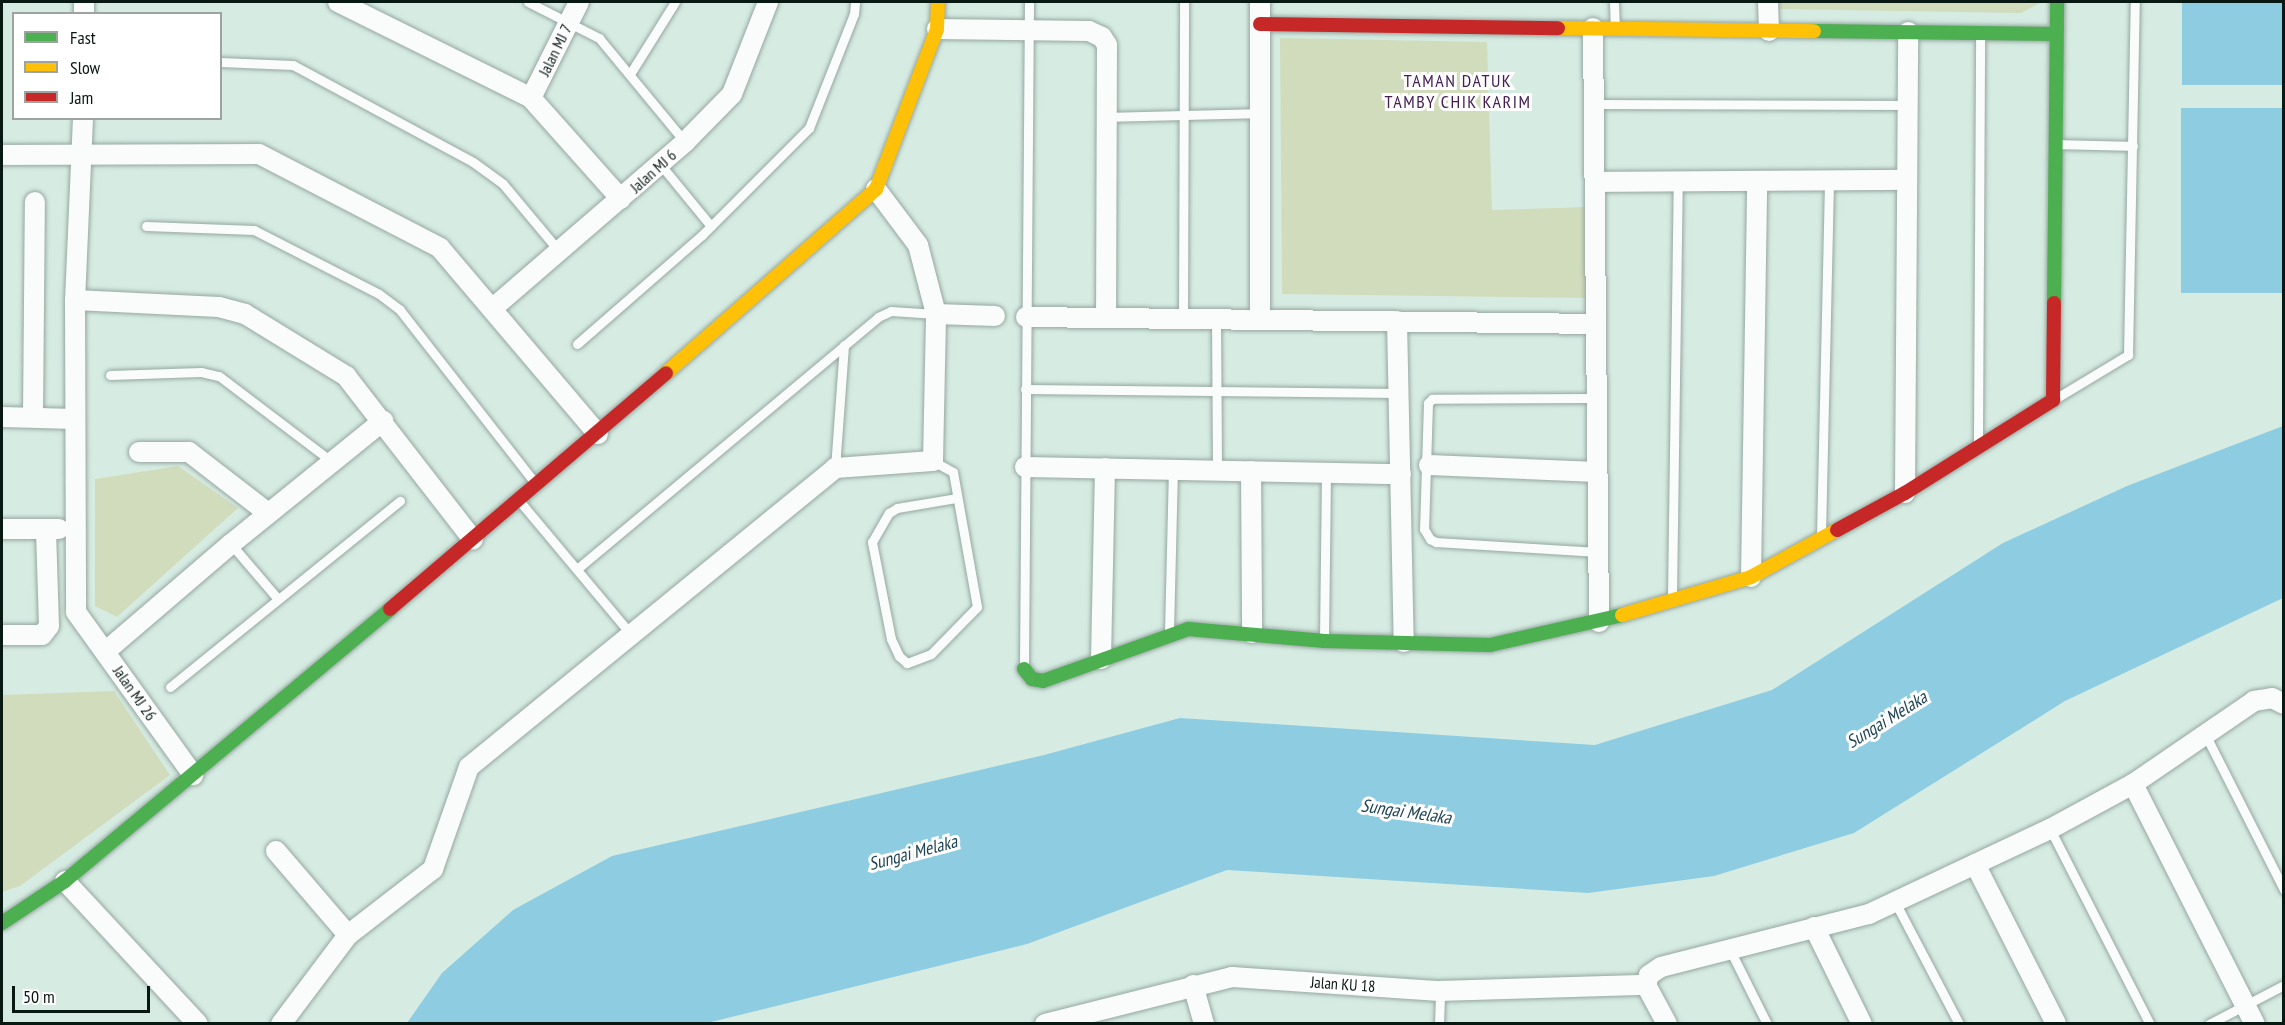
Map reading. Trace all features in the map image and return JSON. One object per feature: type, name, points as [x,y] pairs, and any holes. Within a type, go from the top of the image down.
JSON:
[{"type":"street","points":[[338,2],[531,98],[621,199]]},
{"type":"street","name":"Jalan MJ 7","points":[[531,98],[579,2]]},
{"type":"street","name":"Jalan MJ 6","points":[[493,308],[686,142],[732,94],[768,2]]},
{"type":"street","points":[[2,923],[65,881],[193,776],[538,486],[876,189],[937,29],[938,2]]},
{"type":"street","points":[[1260,2],[1260,320]]},
{"type":"street","points":[[1768,2],[1768,31]]},
{"type":"street","points":[[1024,669],[1032,679],[1043,681],[1188,629],[1324,641],[1490,645],[1599,622],[1751,577],[1821,542],[1905,493],[2053,400],[2057,2]]},
{"type":"street","points":[[1260,24],[2056,34]]},
{"type":"street","points":[[1593,28],[1599,622]]},
{"type":"street","points":[[937,29],[1089,31],[1102,37],[1107,45],[1106,318]]},
{"type":"street","points":[[1905,493],[1908,32]]},
{"type":"street","points":[[2,529],[73,529],[75,300],[84,120]]},
{"type":"street","points":[[2,155],[259,154],[440,248],[598,434]]},
{"type":"street","points":[[1595,182],[1907,180]]},
{"type":"street","points":[[1751,577],[1757,181]]},
{"type":"street","points":[[281,1023],[348,935],[433,869],[469,767],[630,633],[835,468],[933,461],[936,314],[918,245],[876,189]]},
{"type":"street","points":[[33,417],[35,202]]},
{"type":"street","points":[[75,300],[219,307],[245,314],[346,376],[473,540]]},
{"type":"street","points":[[936,314],[995,316]]},
{"type":"street","points":[[1026,317],[1596,324]]},
{"type":"street","points":[[1397,321],[1404,642]]},
{"type":"street","points":[[2,417],[75,419]]},
{"type":"street","points":[[106,651],[267,513],[383,421]]},
{"type":"street","points":[[139,452],[189,452],[267,513]]},
{"type":"street","points":[[1429,465],[1597,472]]},
{"type":"street","points":[[1025,467],[1401,474]]},
{"type":"street","points":[[1101,659],[1105,468]]},
{"type":"street","points":[[1251,471],[1252,633]]},
{"type":"street","points":[[2,635],[42,635],[50,626],[46,529]]},
{"type":"street","name":"Jalan MJ 26","points":[[73,529],[76,612],[193,776]]},
{"type":"street","points":[[1667,1023],[1647,985],[1649,975],[1661,967],[1869,914],[2050,829],[2133,784],[2205,732],[2254,701],[2272,698],[2283,704]]},
{"type":"street","points":[[2133,784],[2255,1023]]},
{"type":"street","points":[[276,851],[348,935]]},
{"type":"street","points":[[1975,864],[2056,1023]]},
{"type":"street","points":[[65,881],[198,1023]]},
{"type":"street","points":[[1814,927],[1862,1023]]},
{"type":"street","name":"Jalan KU 18","points":[[1045,1023],[1232,977],[1440,991],[1647,985]]},
{"type":"street","points":[[1193,985],[1204,1023]]},
{"type":"lane","points":[[528,2],[598,38],[686,142]]},
{"type":"lane","points":[[630,74],[675,2]]},
{"type":"lane","points":[[577,344],[711,226],[809,128],[854,14],[855,2]]},
{"type":"lane","points":[[1024,669],[1029,2]]},
{"type":"lane","points":[[1183,319],[1184,2]]},
{"type":"lane","points":[[1614,2],[1615,28]]},
{"type":"lane","points":[[2053,400],[2128,356],[2135,2]]},
{"type":"lane","points":[[1978,448],[1980,33]]},
{"type":"lane","points":[[222,62],[293,64],[464,156],[503,184],[560,251]]},
{"type":"lane","points":[[1594,104],[1908,105]]},
{"type":"lane","points":[[1108,117],[1260,114]]},
{"type":"lane","points":[[2054,144],[2133,146]]},
{"type":"lane","points":[[660,164],[711,226]]},
{"type":"lane","points":[[1821,542],[1828,180]]},
{"type":"lane","points":[[1672,602],[1678,182]]},
{"type":"lane","points":[[146,226],[254,230],[385,298],[400,310],[538,486]]},
{"type":"lane","points":[[577,569],[884,313],[936,314]]},
{"type":"lane","points":[[1216,319],[1217,470]]},
{"type":"lane","points":[[835,468],[844,345]]},
{"type":"lane","points":[[110,375],[201,372],[219,376],[330,461]]},
{"type":"lane","points":[[1025,389],[1216,388],[1399,393]]},
{"type":"lane","points":[[1596,398],[1437,397],[1428,403],[1429,465],[1424,529],[1430,539],[1598,552]]},
{"type":"lane","points":[[933,461],[953,472],[977,606],[931,654],[907,663],[899,656],[891,639],[872,543],[889,513],[897,508],[957,498]]},
{"type":"lane","points":[[1169,634],[1173,469]]},
{"type":"lane","points":[[1324,641],[1326,472]]},
{"type":"lane","points":[[170,687],[400,501]]},
{"type":"lane","points":[[520,501],[630,633]]},
{"type":"lane","points":[[231,543],[278,599]]},
{"type":"lane","points":[[2205,732],[2283,890]]},
{"type":"lane","points":[[2050,829],[2150,1023]]},
{"type":"lane","points":[[1895,902],[1959,1023]]},
{"type":"lane","points":[[1730,950],[1767,1023]]},
{"type":"lane","points":[[2209,1023],[2283,986]]},
{"type":"lane","points":[[1439,1023],[1440,991]]},
{"type":"green space","points":[[1780,2],[2042,2],[2021,13],[1779,9]]},
{"type":"green space","points":[[1280,38],[1487,42],[1492,210],[1587,207],[1586,298],[1282,294]]},
{"type":"green space","points":[[178,466],[238,508],[117,617],[95,606],[95,479]]},
{"type":"green space","points":[[114,691],[170,775],[20,886],[2,892],[2,695]]},
{"type":"water","points":[[2182,2],[2283,2],[2283,85],[2182,85]]},
{"type":"water","points":[[2181,108],[2283,108],[2283,293],[2181,293]]},
{"type":"water","name":"Sungai Melaka","points":[[2283,426],[2283,598],[2065,701],[1854,833],[1714,876],[1588,893],[1227,870],[1027,944],[707,1023],[407,1023],[442,973],[513,910],[612,856],[1044,755],[1180,718],[1595,745],[1772,690],[2003,543],[2127,486]]},
{"type":"traffic: fast","points":[[2054,303],[2057,2]]},
{"type":"traffic: fast","points":[[1814,31],[2056,34]]},
{"type":"traffic: fast","points":[[2,923],[65,881],[390,609]]},
{"type":"traffic: fast","points":[[1024,669],[1032,679],[1043,681],[1188,629],[1324,641],[1490,645],[1622,615]]},
{"type":"traffic: slow","points":[[666,373],[876,189],[937,29],[938,2]]},
{"type":"traffic: slow","points":[[1558,28],[1814,31]]},
{"type":"traffic: slow","points":[[1622,615],[1751,577],[1837,530]]},
{"type":"traffic: jam","points":[[1260,24],[1558,28]]},
{"type":"traffic: jam","points":[[1837,530],[1905,493],[2053,400],[2054,303]]},
{"type":"traffic: jam","points":[[390,609],[666,373]]},
{"type":"district","name":"TAMAN DATUK TAMBY CHIK KARIM","points":[[1458,92]]}]
